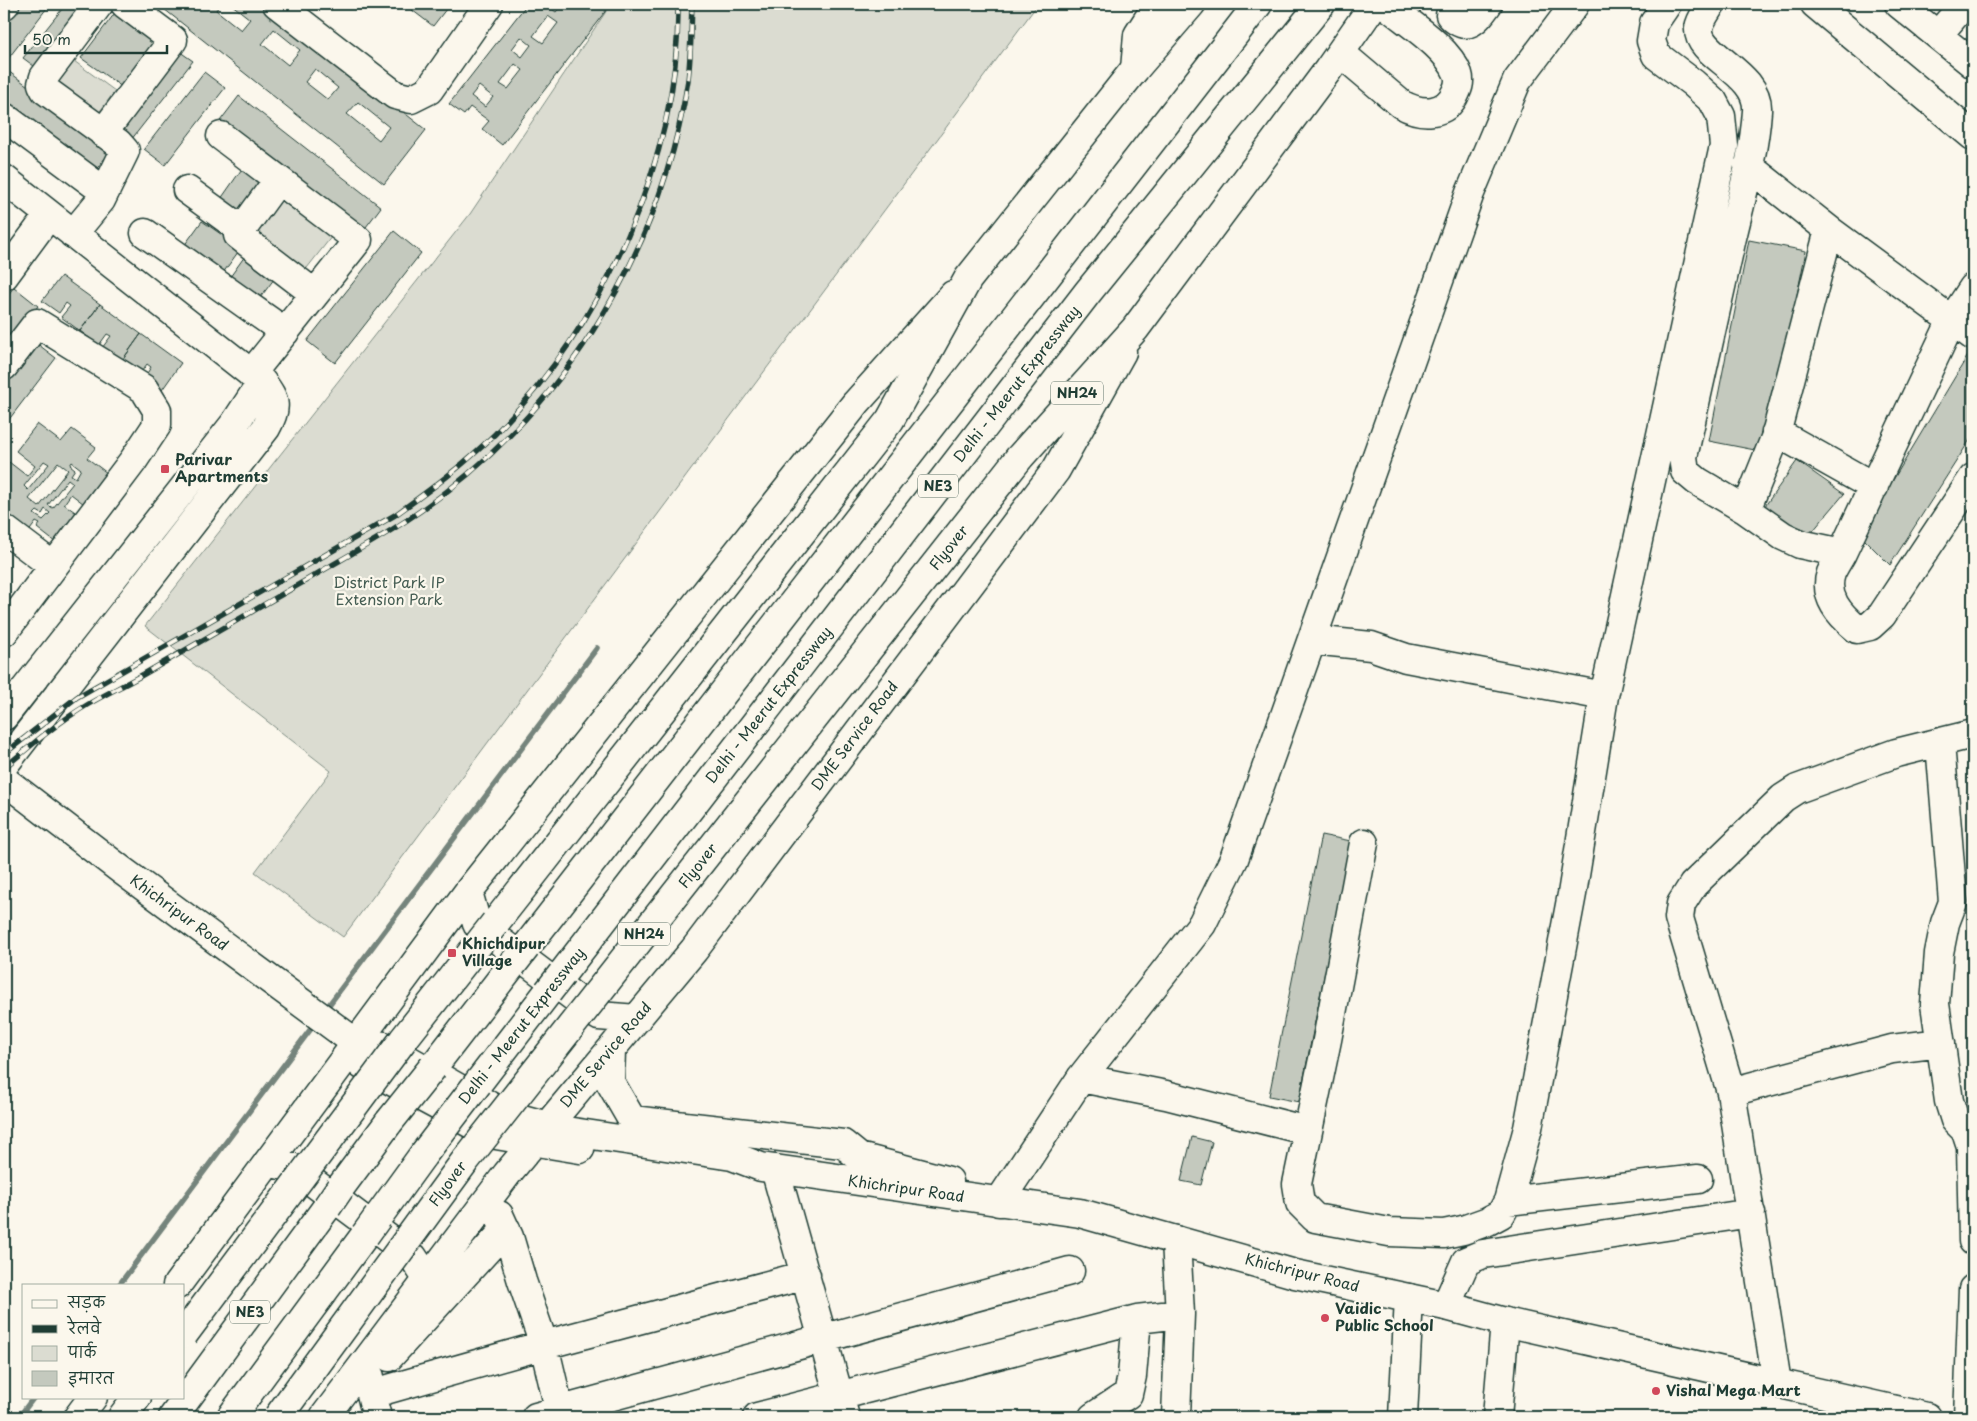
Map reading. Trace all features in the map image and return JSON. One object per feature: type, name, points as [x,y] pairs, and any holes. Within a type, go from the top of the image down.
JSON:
[{"type":"main road","points":[[74,234],[106,192],[125,151],[118,143],[45,90],[42,84],[44,77],[99,4]]},
{"type":"main road","points":[[104,133],[173,40],[125,4]]},
{"type":"main road","points":[[277,4],[395,95],[411,99],[429,90],[489,4]]},
{"type":"main road","points":[[1135,69],[1138,35],[1158,4]]},
{"type":"main road","points":[[177,1284],[468,892],[856,403],[968,279],[1135,69],[1191,4]]},
{"type":"main road","name":"NE3","points":[[173,1417],[389,1122],[1258,4]]},
{"type":"main road","name":"Delhi - Meerut Expressway","points":[[231,1417],[423,1155],[1088,292],[1321,4]]},
{"type":"main road","points":[[1456,4],[1450,16],[1465,24],[1472,23],[1478,18],[1488,4]]},
{"type":"main road","points":[[1000,1202],[1081,1078],[1202,924],[1234,859],[1477,176],[1517,81],[1575,4]]},
{"type":"main road","points":[[1364,843],[1327,1040],[1297,1184],[1300,1202],[1315,1218],[1389,1232],[1444,1234],[1488,1221],[1501,1214],[1508,1201],[1528,1128],[1572,894],[1604,696],[1724,146],[1721,116],[1712,100],[1656,55],[1651,41],[1654,23],[1667,4]]},
{"type":"main road","points":[[1711,4],[1699,26],[1700,38],[1707,47],[1741,76],[1754,95],[1758,109],[1748,166],[1683,457],[1685,471],[1697,481],[1746,510],[1783,536],[1800,544],[1842,553]]},
{"type":"main road","points":[[1815,4],[1973,136]]},
{"type":"main road","points":[[1899,4],[1973,64]]},
{"type":"main road","points":[[1938,35],[1964,4]]},
{"type":"main road","points":[[1135,329],[1336,63],[1385,5],[1441,50],[1458,74],[1459,85],[1454,98],[1448,106],[1438,111],[1412,110],[1336,63]]},
{"type":"main road","points":[[4,117],[106,192]]},
{"type":"main road","points":[[4,716],[236,423],[257,378],[285,332],[358,240],[221,136]]},
{"type":"main road","points":[[1748,166],[1829,230],[1973,336]]},
{"type":"main road","points":[[4,179],[257,378],[272,396],[275,403],[274,413],[266,428],[4,765]]},
{"type":"main road","points":[[278,180],[238,235],[315,294]]},
{"type":"main road","points":[[187,190],[242,230]]},
{"type":"main road","points":[[4,276],[48,215]]},
{"type":"main road","points":[[1746,510],[1776,432],[1829,230]]},
{"type":"main road","points":[[145,233],[285,332]]},
{"type":"main road","points":[[185,1333],[409,1032],[890,420],[968,279]]},
{"type":"main road","points":[[1973,288],[1952,320],[1874,487],[1831,573],[1828,590],[1834,606],[1845,620],[1857,629],[1870,626],[1882,615],[1973,478]]},
{"type":"main road","points":[[4,366],[37,322],[144,389],[158,410],[157,425],[133,461],[4,632]]},
{"type":"main road","name":"Flyover","points":[[278,1417],[465,1161],[1019,458],[1135,329]]},
{"type":"main road","name":"DME Service Road","points":[[324,1417],[540,1133],[694,950],[1056,470],[1135,329]]},
{"type":"main road","points":[[1776,432],[1874,487]]},
{"type":"main road","points":[[4,529],[53,566]]},
{"type":"main road","points":[[1312,640],[1371,646],[1406,658],[1604,696]]},
{"type":"main road","points":[[1777,1383],[1730,1092],[1679,918],[1681,904],[1693,885],[1783,798],[1797,789],[1896,753],[1973,734]]},
{"type":"main road","points":[[1940,742],[1953,902],[1945,923],[1939,953],[1935,1004],[1948,1101],[1955,1120],[1966,1131],[1971,1146],[1973,1241]]},
{"type":"main road","name":"Khichripur Road","points":[[4,780],[128,875],[356,1043],[384,1046],[540,1133],[566,1131],[732,1156],[768,1168],[1080,1213],[1295,1274],[1446,1306],[1505,1322],[1927,1417]]},
{"type":"main road","points":[[1953,902],[1973,884]]},
{"type":"main road","points":[[468,892],[477,924],[599,1016],[637,1019]]},
{"type":"main road","points":[[1730,1092],[1892,1049],[1941,1043]]},
{"type":"main road","points":[[610,1050],[610,1082],[632,1120],[843,1144],[859,1157],[949,1181]]},
{"type":"main road","points":[[1081,1078],[1166,1095],[1308,1131]]},
{"type":"main road","points":[[268,1162],[294,1168],[412,1257],[428,1280]]},
{"type":"main road","points":[[768,1168],[806,1275],[842,1407]]},
{"type":"main road","points":[[1508,1201],[1698,1179]]},
{"type":"main road","points":[[490,1198],[506,1229],[544,1344],[552,1415],[823,1337],[1070,1271]]},
{"type":"main road","points":[[1446,1306],[1466,1261],[1483,1254],[1751,1213]]},
{"type":"main road","points":[[373,1396],[506,1229]]},
{"type":"main road","points":[[1176,1240],[1180,1314],[1176,1417]]},
{"type":"main road","points":[[340,1417],[373,1396],[544,1344],[806,1275]]},
{"type":"main road","points":[[1968,1417],[1973,1289]]},
{"type":"main road","points":[[1403,1417],[1409,1298]]},
{"type":"main road","points":[[757,1417],[842,1407],[1137,1319],[1180,1314]]},
{"type":"main road","points":[[1093,1417],[1128,1394],[1132,1376],[1137,1319]]},
{"type":"main road","points":[[1497,1417],[1505,1322]]},
{"type":"main road","points":[[78,1417],[92,1398]]},
{"type":"main road","points":[[122,1417],[136,1398]]},
{"type":"green space","name":"District Park IP Extension Park","points":[[611,4],[1038,4],[343,937],[255,872],[331,771],[145,626],[470,214]]},
{"type":"green space","points":[[74,61],[115,91],[98,114],[57,84]]},
{"type":"green space","points":[[277,196],[332,236],[307,268],[301,270],[254,236]]},
{"type":"building","points":[[12,4],[50,4],[4,64],[4,15]]},
{"type":"building","points":[[66,4],[95,4],[42,72],[23,58]]},
{"type":"building","points":[[221,4],[216,10],[241,30],[250,19],[231,4],[267,4],[426,130],[384,184],[159,5]],"holes":[[[274,29],[300,50],[288,65],[262,44]],[[315,69],[338,88],[328,100],[305,82]],[[358,102],[389,127],[379,140],[347,114]]]},
{"type":"building","points":[[404,4],[450,4],[433,26]]},
{"type":"building","points":[[527,4],[545,4],[556,12],[563,4],[611,4],[502,145],[482,129],[489,121],[470,107],[464,115],[449,104]],"holes":[[[548,16],[558,23],[543,43],[533,36]],[[521,37],[531,45],[522,57],[512,49]],[[515,64],[523,70],[508,89],[500,84]],[[479,86],[493,97],[485,107],[471,96]]]},
{"type":"building","points":[[121,5],[161,35],[122,87],[81,58]]},
{"type":"building","points":[[176,49],[193,61],[131,140],[115,128]]},
{"type":"building","points":[[4,68],[112,149],[92,175],[4,108]]},
{"type":"building","points":[[204,72],[225,88],[165,165],[144,149]]},
{"type":"building","points":[[239,96],[381,207],[360,235],[217,125]]},
{"type":"building","points":[[246,163],[272,181],[241,224],[216,206]]},
{"type":"building","points":[[202,221],[241,248],[220,277],[181,250]]},
{"type":"building","points":[[394,231],[421,253],[335,363],[307,341]]},
{"type":"building","points":[[1749,240],[1806,251],[1765,452],[1709,441]]},
{"type":"building","points":[[250,249],[280,271],[260,298],[230,277]]},
{"type":"building","points":[[61,276],[100,304],[80,331],[61,317],[70,306],[66,303],[59,313],[42,301]]},
{"type":"building","points":[[14,287],[38,306],[4,351],[4,300]]},
{"type":"building","points":[[100,304],[141,334],[121,362],[102,348],[111,336],[107,334],[99,345],[80,331]]},
{"type":"building","points":[[141,334],[181,363],[162,390],[144,378],[151,367],[147,364],[139,375],[121,362]]},
{"type":"building","points":[[31,339],[56,358],[4,426],[4,374]]},
{"type":"building","points":[[1973,347],[1973,435],[1890,565],[1860,535]]},
{"type":"building","points":[[37,424],[61,442],[72,429],[96,447],[87,458],[111,476],[88,507],[71,494],[64,504],[82,517],[60,546],[37,528],[40,524],[36,522],[22,541],[4,516],[9,510],[4,506],[4,469],[9,462],[27,476],[35,466],[16,451]],"holes":[[[44,461],[49,464],[28,490],[24,486]],[[58,462],[68,470],[39,507],[29,499]],[[72,462],[81,469],[76,478],[71,475],[75,469],[70,465]],[[68,479],[73,483],[53,508],[48,505]],[[45,509],[50,513],[43,520],[34,514],[37,511],[42,514]]]},
{"type":"building","points":[[1797,461],[1844,494],[1812,532],[1760,513]]},
{"type":"building","points":[[1321,835],[1351,841],[1299,1102],[1269,1096]]},
{"type":"building","points":[[1192,1137],[1212,1142],[1201,1185],[1181,1181]]},
{"type":"waterway","points":[[325,1010],[597,648]]},
{"type":"waterway","points":[[120,1284],[316,1022]]},
{"type":"waterway","points":[[19,1417],[33,1398]]},
{"type":"railway","points":[[4,754],[77,697],[395,515],[459,467],[495,434],[534,391],[569,343],[601,291],[628,236],[649,179],[665,121],[675,63],[678,4]]},
{"type":"railway","points":[[4,768],[54,727],[87,705],[137,678],[404,522],[459,482],[509,436],[553,386],[593,331],[626,273],[653,211],[674,147],[688,80],[692,4]]},
{"type":"place","name":"Parivar Apartments","points":[[165,469]]},
{"type":"place","name":"Khichdipur Village","points":[[452,953]]},
{"type":"place","name":"Vaidic Public School","points":[[1325,1318]]},
{"type":"place","name":"Vishal Mega Mart","points":[[1656,1391]]}]
